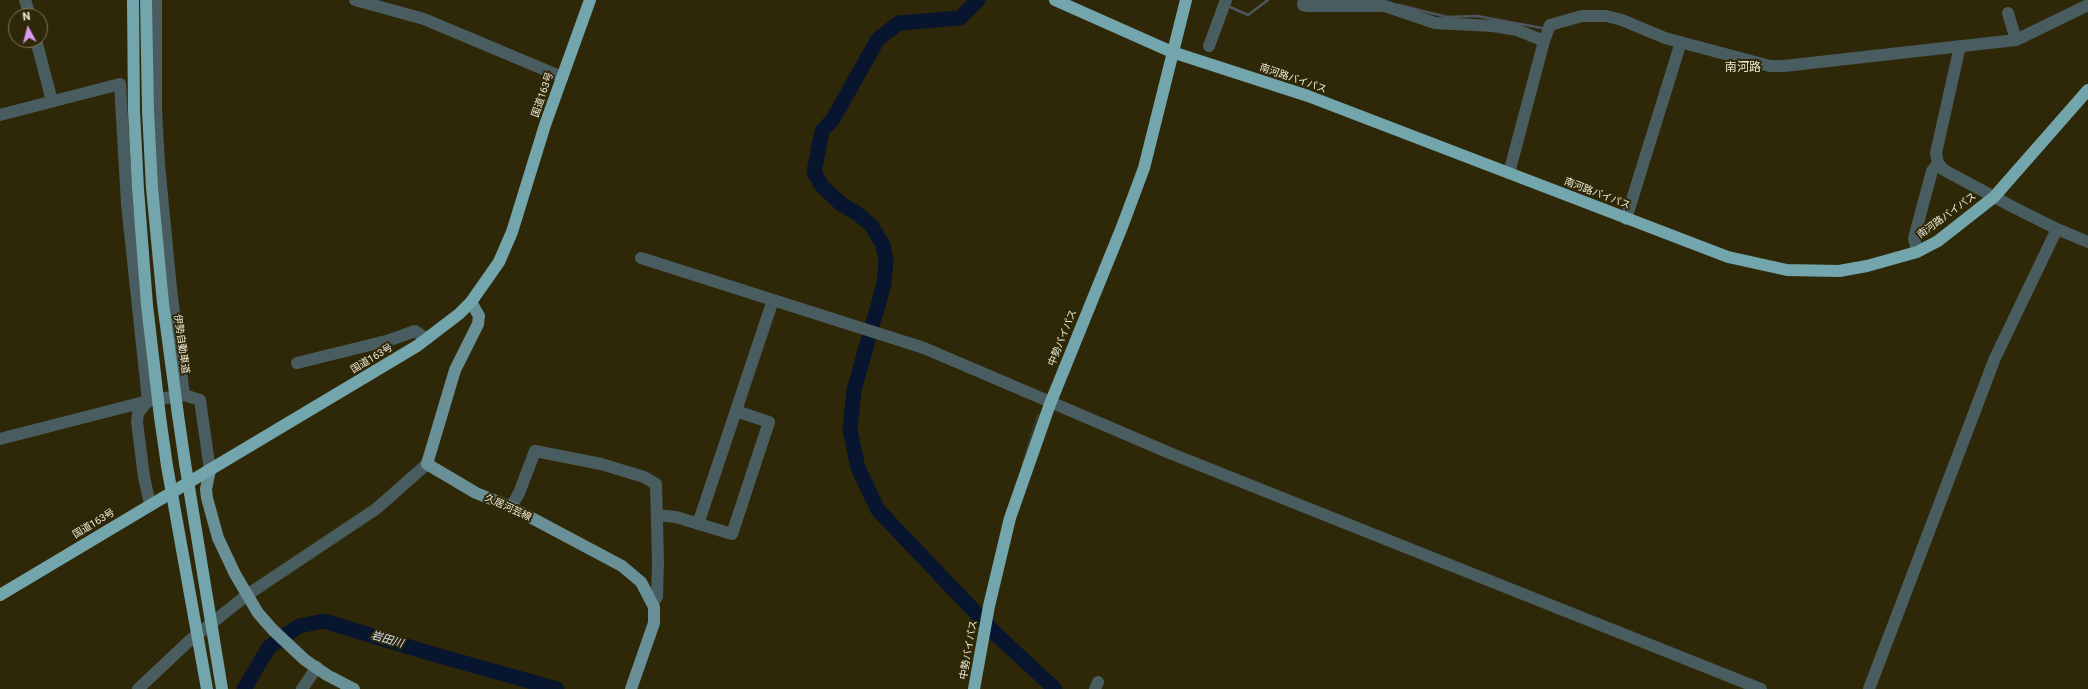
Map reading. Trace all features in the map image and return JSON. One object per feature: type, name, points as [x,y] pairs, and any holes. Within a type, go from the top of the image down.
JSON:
[{"type":"highway","points":[[133,0],[134,110],[138,189],[147,304],[167,466],[206,689]]},
{"type":"highway","name":"伊勢自動車道","points":[[146,0],[148,111],[152,188],[162,303],[185,463],[222,689]]},
{"type":"highway","name":"国道163号","points":[[0,595],[427,339],[471,302],[491,275],[505,250],[562,77],[590,0]]},
{"type":"highway","name":"南河路バイパス","points":[[1055,0],[1172,52],[1308,96],[1728,257],[1787,270],[1839,271],[1885,262],[1917,252],[1938,241],[1994,197],[2088,90]]},
{"type":"highway","name":"中勢バイパス","points":[[974,689],[993,587],[1010,518],[1050,404],[1122,227],[1144,168],[1186,0]]},
{"type":"main road","points":[[427,464],[455,370],[478,324],[479,316],[471,302]]},
{"type":"main road","name":"久居河芸線","points":[[427,464],[476,493],[511,507],[622,566],[641,582],[653,602],[653,630],[632,687]]},
{"type":"main road","points":[[210,470],[206,489],[212,518],[224,551],[249,599],[273,630],[305,660],[339,682],[354,689]]},
{"type":"street","points":[[156,0],[156,110],[159,164],[171,290],[184,395]]},
{"type":"street","points":[[355,0],[424,19],[562,77]]},
{"type":"street","points":[[1209,46],[1226,0]]},
{"type":"street","points":[[1303,2],[1337,7],[1385,6],[1435,23],[1493,26],[1527,33],[1544,41]]},
{"type":"street","points":[[1509,173],[1544,41],[1550,25],[1582,16],[1598,15],[1622,20],[1665,38],[1770,66],[1836,61],[2016,40],[2088,5]]},
{"type":"street","points":[[2008,13],[2016,40]]},
{"type":"street","points":[[1626,218],[1681,42]]},
{"type":"street","points":[[1917,252],[1914,238],[1932,171],[1937,158],[1960,46]]},
{"type":"street","points":[[38,48],[52,101]]},
{"type":"street","points":[[0,115],[120,84],[127,204],[148,401],[138,413],[137,417],[144,477],[150,504]]},
{"type":"street","points":[[1937,158],[1944,170],[2057,229],[2088,242]]},
{"type":"street","points":[[1869,689],[1995,358],[2057,229]]},
{"type":"street","points":[[641,258],[924,348],[1029,393],[1050,404],[1761,689]]},
{"type":"street","points":[[698,524],[773,300]]},
{"type":"street","points":[[297,363],[390,340],[415,331],[427,339]]},
{"type":"street","points":[[0,438],[148,401],[184,395],[200,400],[210,470]]},
{"type":"street","points":[[657,516],[676,517],[732,534],[769,422],[736,411]]},
{"type":"street","points":[[511,507],[519,492],[535,451],[578,458],[644,477],[656,484],[657,597],[653,602]]},
{"type":"street","points":[[138,689],[188,642],[376,509],[427,464]]},
{"type":"street","points":[[302,689],[317,667]]},
{"type":"green space","points":[[1037,413],[1047,418],[1032,463],[1021,465]]},
{"type":"waterway","points":[[978,0],[960,18],[899,23],[878,39],[833,119],[822,131],[814,172],[822,186],[841,204],[858,214],[871,225],[883,245],[886,260],[884,284],[854,390],[850,429],[858,468],[878,510],[998,636],[1055,689]]},
{"type":"waterway","points":[[1230,7],[1248,15],[1268,0]]},
{"type":"waterway","points":[[1399,5],[1447,17],[1477,16],[1542,28]]},
{"type":"waterway","name":"岩田川","points":[[244,689],[269,647],[299,626],[324,621],[429,653],[557,689]]},
{"type":"district","name":"南河路","points":[[1743,68]]}]
